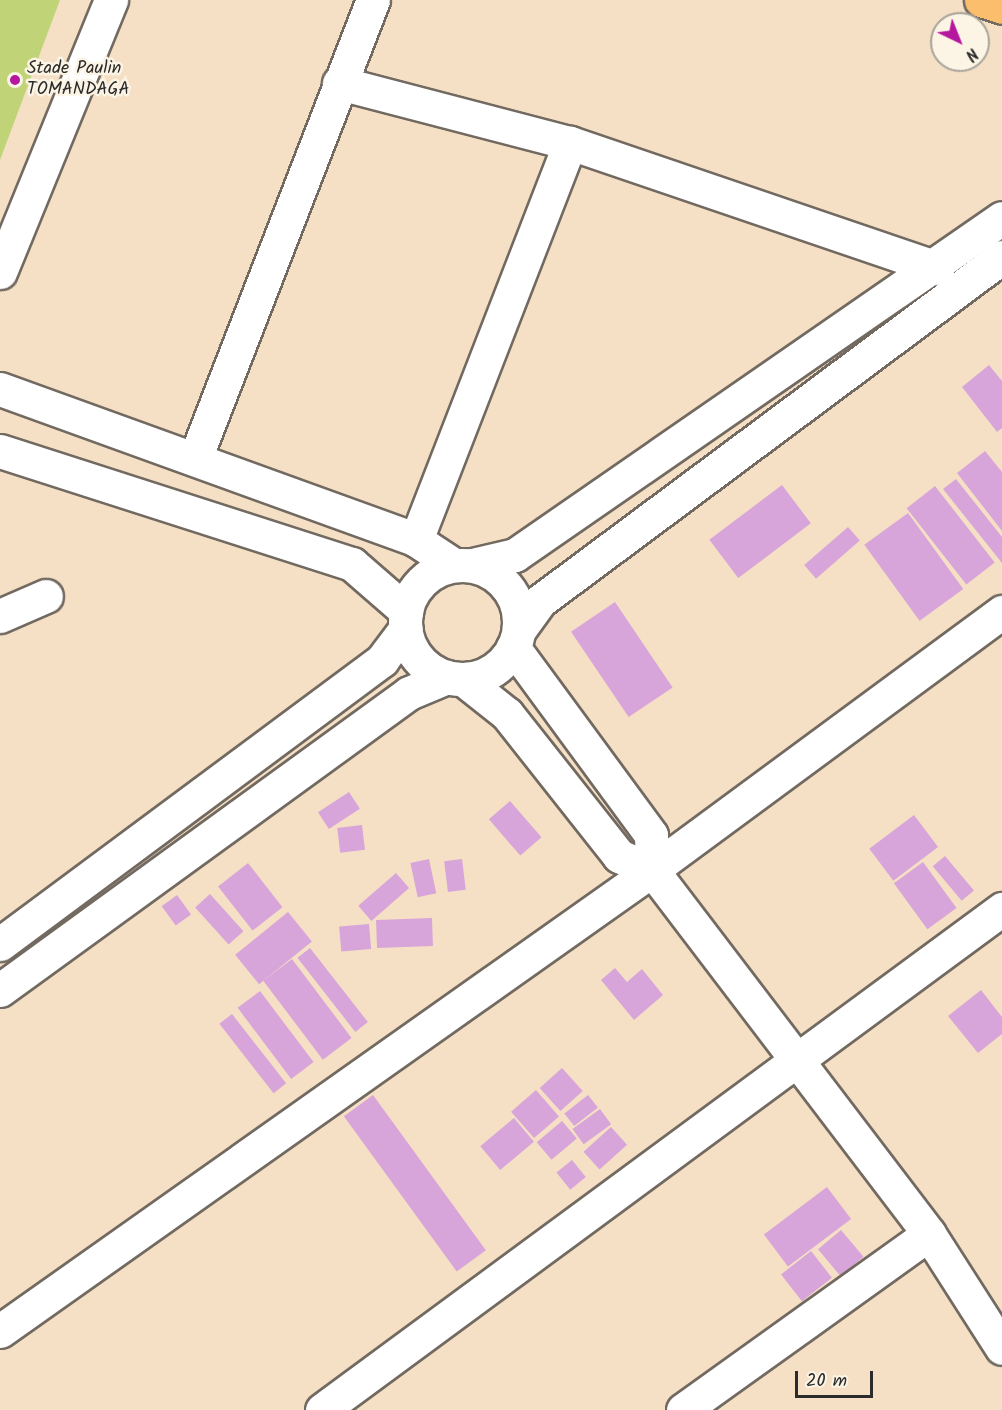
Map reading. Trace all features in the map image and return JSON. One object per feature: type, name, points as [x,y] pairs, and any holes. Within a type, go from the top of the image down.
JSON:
[{"type":"main road","points":[[981,0],[1002,7]]},
{"type":"street","points":[[0,272],[111,0]]},
{"type":"street","points":[[196,456],[339,82],[373,0]]},
{"type":"street","points":[[339,82],[570,143],[937,268]]},
{"type":"street","points":[[416,540],[570,143]]},
{"type":"street","points":[[0,944],[382,660],[405,620],[422,580],[463,565],[515,555],[937,268],[1002,218]]},
{"type":"street","points":[[0,990],[408,693],[455,678],[492,670],[540,601],[1002,257]]},
{"type":"street","points":[[0,389],[196,456],[416,540],[463,565],[489,571],[508,588],[519,612],[516,638],[651,835],[652,870]]},
{"type":"street","points":[[0,451],[352,564],[405,620],[416,657],[455,678],[507,714],[619,856],[652,870],[794,1060],[929,1234],[1002,1348]]},
{"type":"street","points":[[0,616],[46,596]]},
{"type":"street","points":[[0,1331],[652,870],[1002,612]]},
{"type":"street","points":[[322,1410],[794,1060],[999,917]]},
{"type":"street","points":[[683,1410],[929,1234]]},
{"type":"green space","name":"Stade Paulin TOMANDAGA","points":[[0,0],[60,0],[0,160]]},
{"type":"building","points":[[989,365],[1002,381],[1002,428],[997,432],[962,387]]},
{"type":"building","points":[[985,451],[1002,472],[1002,531],[957,473]]},
{"type":"building","points":[[956,479],[1002,537],[1002,563],[943,489]]},
{"type":"building","points":[[782,485],[811,523],[738,578],[709,540]]},
{"type":"building","points":[[935,486],[995,562],[966,585],[907,508]]},
{"type":"building","points":[[908,513],[963,589],[920,621],[864,545]]},
{"type":"building","points":[[848,527],[860,541],[816,579],[804,565]]},
{"type":"building","points":[[615,602],[673,687],[629,717],[571,632]]},
{"type":"building","points":[[349,792],[360,809],[329,829],[318,812]]},
{"type":"building","points":[[510,801],[541,837],[520,856],[489,819]]},
{"type":"building","points":[[914,815],[938,847],[893,881],[869,849]]},
{"type":"building","points":[[362,825],[365,850],[340,853],[337,828]]},
{"type":"building","points":[[945,856],[974,890],[962,901],[933,866]]},
{"type":"building","points":[[429,859],[436,893],[418,897],[410,863]]},
{"type":"building","points":[[462,859],[466,890],[448,892],[444,861]]},
{"type":"building","points":[[923,862],[957,908],[927,929],[894,883]]},
{"type":"building","points":[[248,863],[282,907],[253,931],[218,886]]},
{"type":"building","points":[[396,873],[409,888],[371,921],[358,906]]},
{"type":"building","points":[[210,894],[243,931],[229,945],[195,907]]},
{"type":"building","points":[[177,895],[191,914],[176,926],[162,906]]},
{"type":"building","points":[[288,912],[312,942],[259,984],[235,955]]},
{"type":"building","points":[[432,918],[433,946],[377,948],[376,920]]},
{"type":"building","points":[[369,924],[371,949],[341,952],[339,927]]},
{"type":"building","points":[[310,948],[368,1022],[355,1032],[297,958]]},
{"type":"building","points":[[292,959],[352,1038],[323,1060],[263,981]]},
{"type":"building","points":[[615,968],[627,982],[642,969],[663,995],[634,1020],[601,980]]},
{"type":"building","points":[[981,990],[1002,1017],[1002,1034],[978,1053],[948,1016]]},
{"type":"building","points":[[260,991],[314,1062],[291,1079],[238,1008]]},
{"type":"building","points":[[232,1014],[286,1083],[274,1093],[219,1024]]},
{"type":"building","points":[[562,1068],[583,1091],[560,1111],[540,1088]]},
{"type":"building","points":[[536,1090],[559,1116],[534,1138],[511,1112]]},
{"type":"building","points":[[373,1095],[486,1250],[457,1271],[344,1116]]},
{"type":"building","points":[[588,1095],[598,1108],[574,1126],[564,1113]]},
{"type":"building","points":[[600,1109],[611,1124],[584,1144],[572,1129]]},
{"type":"building","points":[[514,1118],[534,1142],[500,1170],[480,1146]]},
{"type":"building","points":[[562,1121],[577,1139],[552,1160],[537,1142]]},
{"type":"building","points":[[611,1127],[627,1145],[600,1170],[584,1152]]},
{"type":"building","points":[[572,1160],[586,1177],[570,1190],[556,1173]]},
{"type":"building","points":[[827,1187],[851,1219],[788,1266],[764,1235]]},
{"type":"building","points":[[841,1230],[863,1257],[841,1276],[818,1249]]},
{"type":"building","points":[[811,1251],[832,1278],[802,1301],[781,1274]]},
{"type":"place","name":"Stade Paulin TOMANDAGA","points":[[15,80]]}]
